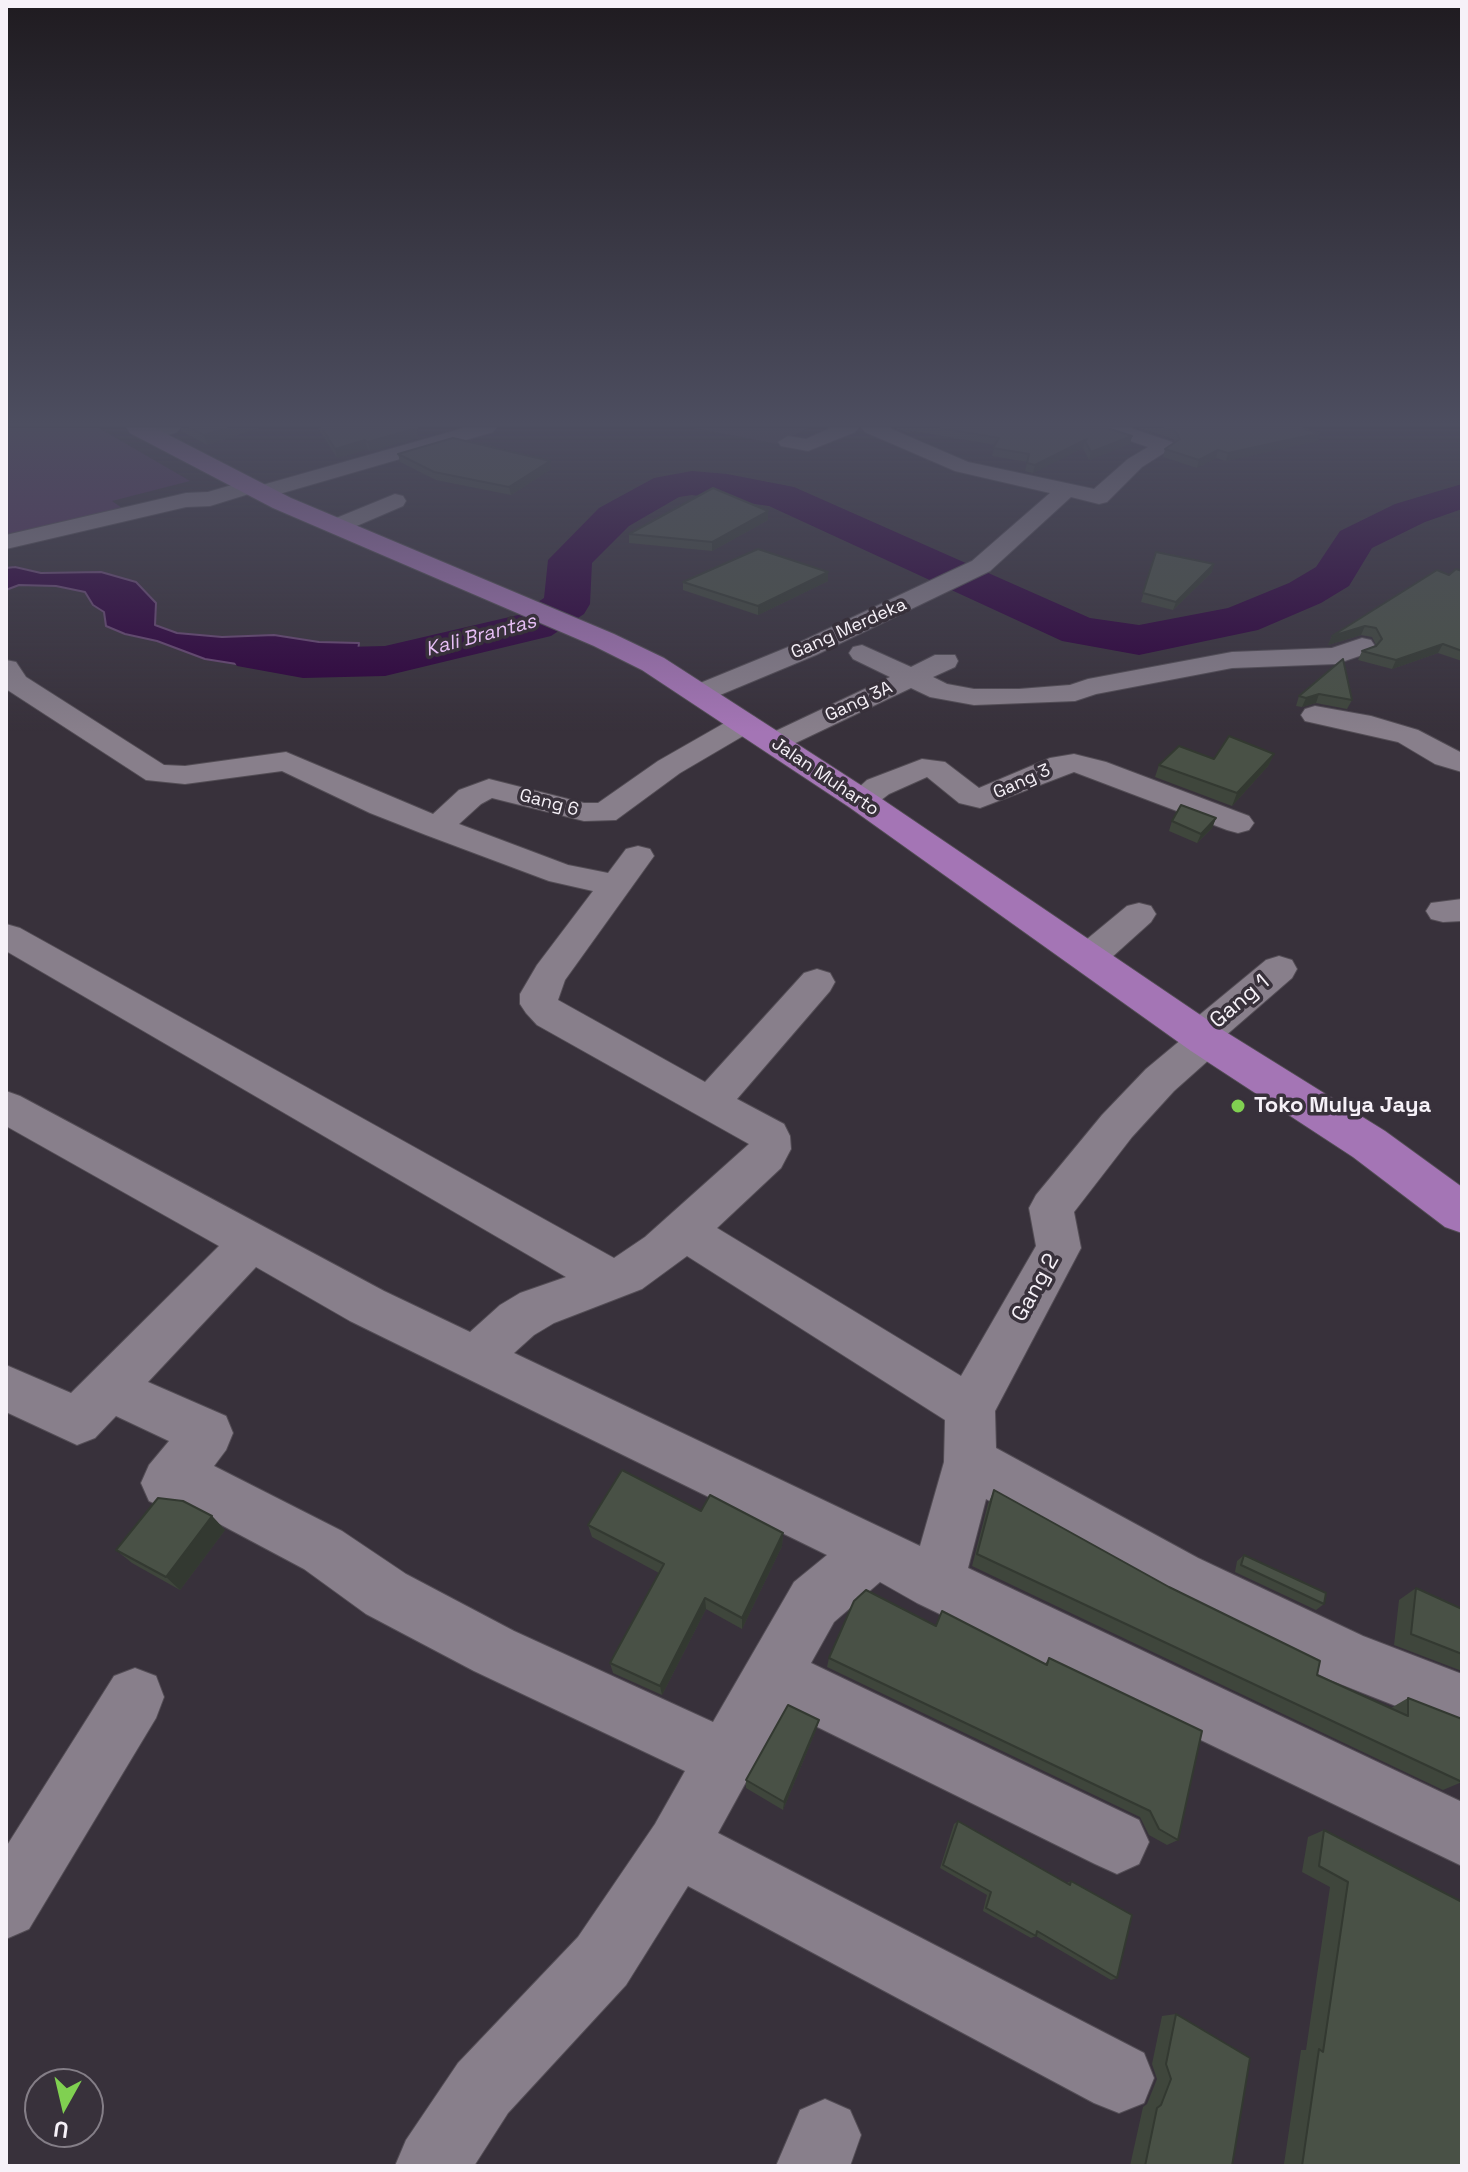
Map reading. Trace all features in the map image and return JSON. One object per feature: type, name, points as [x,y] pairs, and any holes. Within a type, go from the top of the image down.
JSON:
[{"type":"main road","name":"Jalan Muharto","points":[[345,529],[653,664],[861,800],[1203,1038],[1369,1144],[1462,1213]]},
{"type":"street","points":[[6,542],[60,529]]},
{"type":"street","name":"Gang Merdeka","points":[[698,694],[782,660],[981,566],[1000,529]]},
{"type":"street","points":[[862,653],[953,694],[1056,696],[1088,687],[1232,660],[1336,656],[1362,646]]},
{"type":"street","name":"Gang 3A","points":[[759,733],[912,677],[945,661]]},
{"type":"street","points":[[6,668],[16,683],[157,774],[185,775],[286,761],[381,806],[561,874],[627,870],[550,974],[539,994],[539,1004],[550,1015],[769,1136],[770,1149],[686,1232],[648,1260],[612,1280],[537,1308],[517,1320],[476,1357]]},
{"type":"street","points":[[1315,715],[1371,725],[1408,736],[1446,758],[1462,763]]},
{"type":"street","name":"Gang 6","points":[[437,828],[470,797],[489,788],[584,812],[605,813],[669,767],[759,733]]},
{"type":"street","name":"Gang 3","points":[[861,800],[878,787],[922,768],[934,768],[970,796],[980,799],[1061,764],[1074,763],[1095,768],[1238,823]]},
{"type":"street","points":[[1088,958],[1139,914]]},
{"type":"street","points":[[7,936],[612,1280]]},
{"type":"street","name":"Gang 1","points":[[1203,1038],[1279,969]]},
{"type":"street","points":[[710,1103],[817,982]]},
{"type":"street","name":"Gang 2","points":[[937,1583],[970,1462],[970,1408],[1059,1248],[1051,1208],[1117,1126],[1203,1038]]},
{"type":"street","points":[[6,1107],[367,1306],[1462,1835]]},
{"type":"street","points":[[686,1232],[970,1408]]},
{"type":"street","points":[[6,1388],[77,1421],[251,1243]]},
{"type":"street","points":[[109,1389],[208,1433],[167,1483],[203,1487],[323,1550],[386,1594],[494,1651],[726,1759]]},
{"type":"street","points":[[970,1462],[1194,1584],[1350,1660],[1462,1703]]},
{"type":"street","points":[[432,2166],[483,2088],[602,1961],[677,1846],[814,1602],[874,1551]]},
{"type":"street","points":[[774,1675],[1117,1842]]},
{"type":"street","points":[[6,1906],[135,1697]]},
{"type":"street","points":[[677,1846],[1119,2078]]},
{"type":"shaded area","points":[[6,529],[70,529],[6,544]]},
{"type":"shaded area","points":[[6,568],[41,573],[101,572],[136,582],[156,603],[155,625],[177,633],[222,637],[274,635],[319,642],[359,643],[355,675],[287,672],[205,659],[157,641],[125,634],[106,626],[104,612],[93,605],[85,592],[56,586],[19,585],[6,590]]},
{"type":"building","points":[[637,529],[735,529],[712,542],[629,534]]},
{"type":"building","points":[[758,549],[828,572],[758,606],[683,582]]},
{"type":"building","points":[[1156,552],[1214,564],[1176,602],[1143,593]]},
{"type":"building","points":[[1456,569],[1462,571],[1462,651],[1443,644],[1396,660],[1362,651],[1376,646],[1382,639],[1376,628],[1365,626],[1332,636],[1437,570],[1449,575]]},
{"type":"building","points":[[1343,659],[1352,700],[1319,694],[1306,698],[1299,696]]},
{"type":"building","points":[[1229,736],[1274,754],[1237,793],[1159,765],[1179,746],[1214,759]]},
{"type":"building","points":[[1181,805],[1216,818],[1201,834],[1172,821]]},
{"type":"building","points":[[622,1470],[701,1511],[710,1495],[783,1533],[742,1618],[705,1598],[660,1686],[610,1663],[664,1564],[588,1525]]},
{"type":"building","points":[[994,1490],[1169,1587],[1320,1661],[1317,1675],[1408,1716],[1408,1698],[1462,1719],[1462,1782],[977,1554]]},
{"type":"building","points":[[158,1498],[183,1501],[212,1516],[166,1577],[116,1550]]},
{"type":"building","points":[[1244,1555],[1326,1593],[1324,1604],[1241,1565]]},
{"type":"building","points":[[1416,1588],[1462,1609],[1462,1654],[1411,1634]]},
{"type":"building","points":[[866,1590],[936,1626],[942,1611],[1047,1665],[1049,1658],[1202,1731],[1178,1840],[1159,1829],[1150,1811],[829,1658],[854,1601]]},
{"type":"building","points":[[788,1705],[819,1720],[784,1802],[746,1780]]},
{"type":"building","points":[[958,1821],[1070,1885],[1071,1881],[1132,1915],[1117,1978],[1037,1931],[1036,1936],[986,1908],[991,1892],[943,1865]]},
{"type":"building","points":[[1324,1830],[1462,1902],[1462,2166],[1302,2166],[1319,2049],[1323,2052],[1348,1882],[1319,1866]]},
{"type":"building","points":[[1176,2014],[1250,2058],[1232,2166],[1145,2166],[1157,2108],[1171,2079],[1166,2064]]},
{"type":"waterway","name":"Kali Brantas","points":[[255,655],[303,663],[385,661],[534,626],[567,604],[570,560],[601,529]]},
{"type":"waterway","name":"Kali Brantas","points":[[854,529],[1079,631],[1139,640],[1241,620],[1305,593],[1333,576],[1355,540],[1377,529]]},
{"type":"place","name":"Toko Mulya Jaya","points":[[1238,1106]]}]
